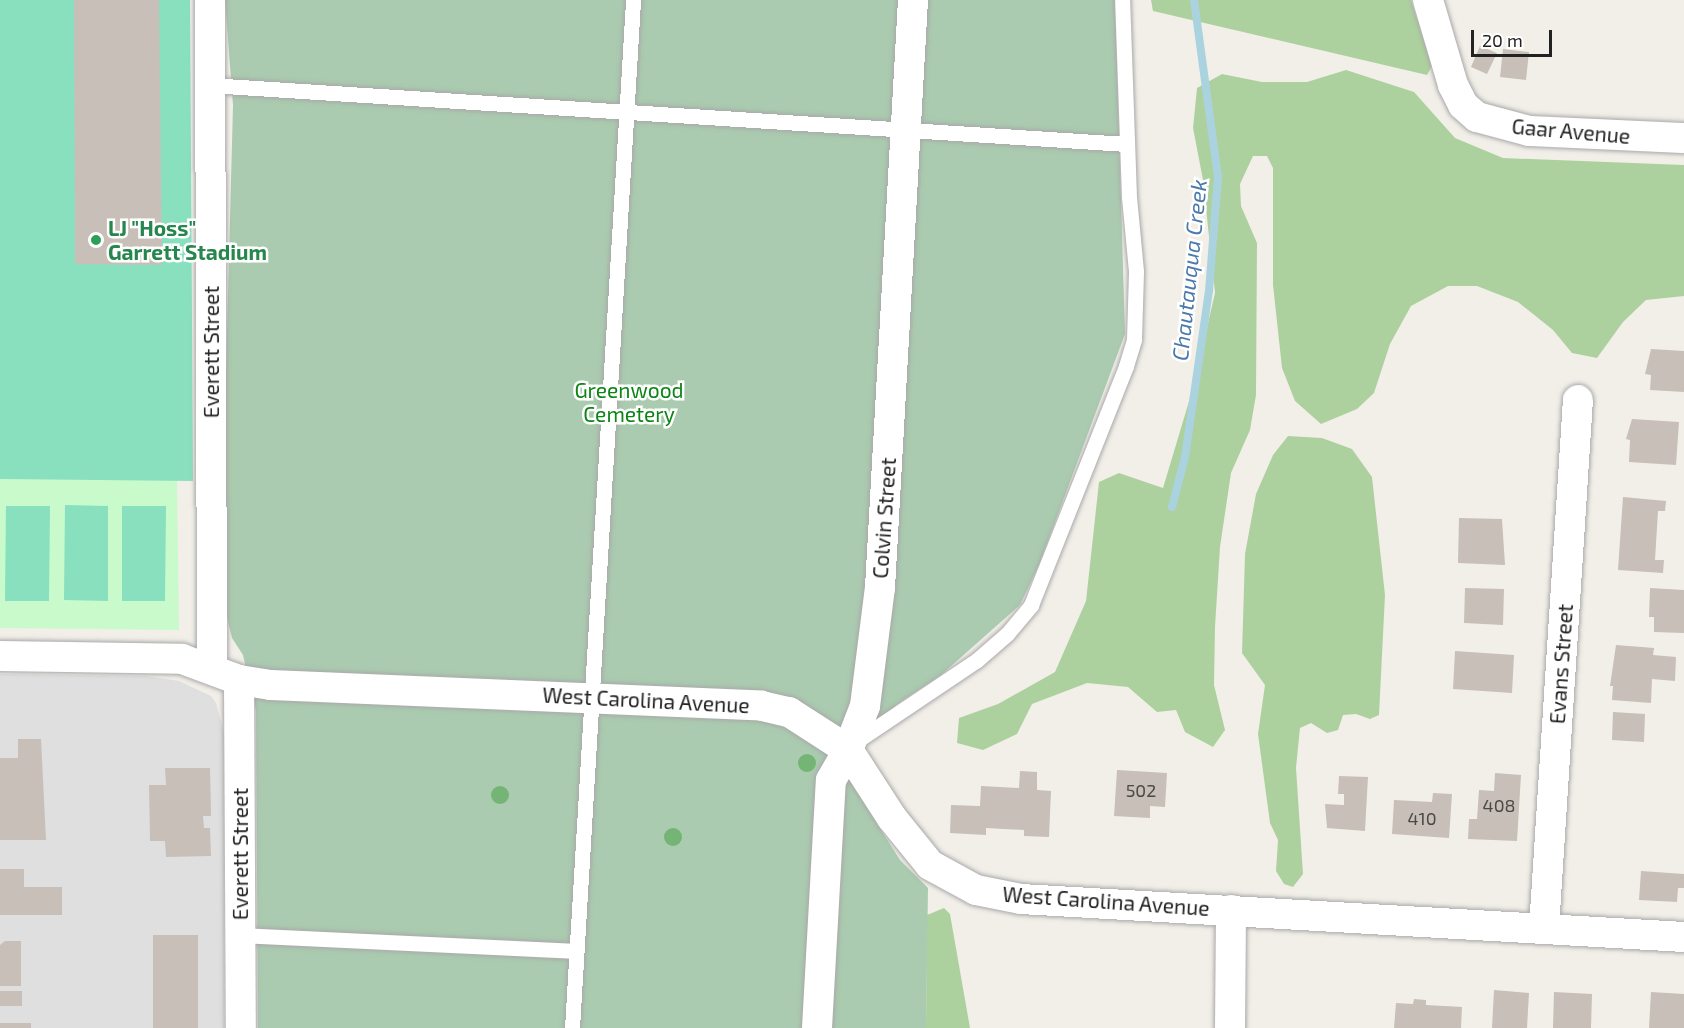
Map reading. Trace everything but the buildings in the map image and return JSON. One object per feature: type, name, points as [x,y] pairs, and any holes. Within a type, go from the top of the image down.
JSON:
[{"type":"street","name":"Everett Street","points":[[210,0],[212,667]]},
{"type":"street","name":"Colvin Street","points":[[817,1028],[831,780],[848,750],[865,706],[880,588],[912,0]]},
{"type":"street","name":"Gaar Avenue","points":[[1428,0],[1450,75],[1463,105],[1492,123],[1529,131],[1684,138]]},
{"type":"street","name":"Evans Street","points":[[1544,928],[1578,400]]},
{"type":"street","name":"West Carolina Avenue","points":[[0,656],[182,659],[212,667],[239,680],[271,686],[592,697],[762,706],[789,712],[848,750],[892,818],[930,865],[952,880],[1021,899],[1684,937]]},
{"type":"street","name":"Everett Street","points":[[239,680],[241,1028]]},
{"type":"street","points":[[1230,1028],[1231,910]]},
{"type":"lane","points":[[572,1028],[633,0]]},
{"type":"lane","points":[[848,750],[875,725],[944,685],[1007,634],[1031,605],[1045,577],[1073,492],[1111,407],[1134,339],[1136,271],[1127,144],[1122,0]]},
{"type":"lane","points":[[209,85],[906,127],[1127,144]]},
{"type":"lane","points":[[241,935],[576,951]]},
{"type":"shaded area","points":[[0,674],[146,676],[179,681],[211,696],[216,703],[224,733],[224,1028],[0,1028]]},
{"type":"green space","name":"LJ \"Hoss\" Garrett Stadium","points":[[0,0],[190,0],[193,481],[0,479]]},
{"type":"green space","name":"Greenwood Cemetery","points":[[225,0],[1115,0],[1125,334],[1039,565],[1020,605],[941,675],[896,705],[845,773],[900,860],[928,888],[926,1028],[258,1028],[256,710],[243,655],[232,638],[226,614],[226,372],[233,105]]},
{"type":"green space","points":[[1151,0],[1411,0],[1432,66],[1427,75],[1153,11]]},
{"type":"green space","points":[[1346,70],[1414,92],[1455,138],[1503,158],[1684,165],[1684,296],[1646,300],[1623,322],[1597,358],[1572,353],[1553,330],[1518,302],[1477,286],[1448,286],[1411,306],[1390,344],[1374,393],[1357,409],[1321,424],[1295,401],[1282,368],[1273,285],[1273,168],[1267,156],[1253,156],[1240,184],[1241,206],[1257,243],[1256,395],[1250,430],[1231,473],[1220,547],[1215,627],[1214,685],[1225,730],[1213,747],[1185,732],[1176,710],[1157,712],[1128,687],[1087,683],[1032,704],[1017,734],[983,750],[957,743],[959,718],[998,704],[1055,672],[1086,601],[1099,482],[1119,473],[1163,488],[1193,388],[1215,293],[1203,180],[1193,128],[1197,88],[1222,74],[1262,82],[1307,82]]},
{"type":"green space","points":[[1288,436],[1322,438],[1352,449],[1372,477],[1385,595],[1379,715],[1370,719],[1356,714],[1343,715],[1338,730],[1327,733],[1311,723],[1300,728],[1296,768],[1303,874],[1293,887],[1284,884],[1276,871],[1278,840],[1270,823],[1258,734],[1265,685],[1242,653],[1245,554],[1256,494],[1273,455]]},
{"type":"green space","points":[[0,479],[177,480],[179,630],[0,628]]},
{"type":"green space","points":[[65,505],[108,506],[108,601],[64,600]]},
{"type":"green space","points":[[6,506],[50,506],[49,601],[5,601]]},
{"type":"green space","points":[[122,506],[166,506],[165,601],[122,601]]},
{"type":"green space","points":[[944,908],[950,914],[970,1028],[926,1028],[927,915]]},
{"type":"waterway","name":"Chautauqua Creek","points":[[1172,507],[1185,457],[1209,291],[1218,177],[1194,0]]},
{"type":"place","name":"LJ \"Hoss\" Garrett Stadium","points":[[96,240]]}]
